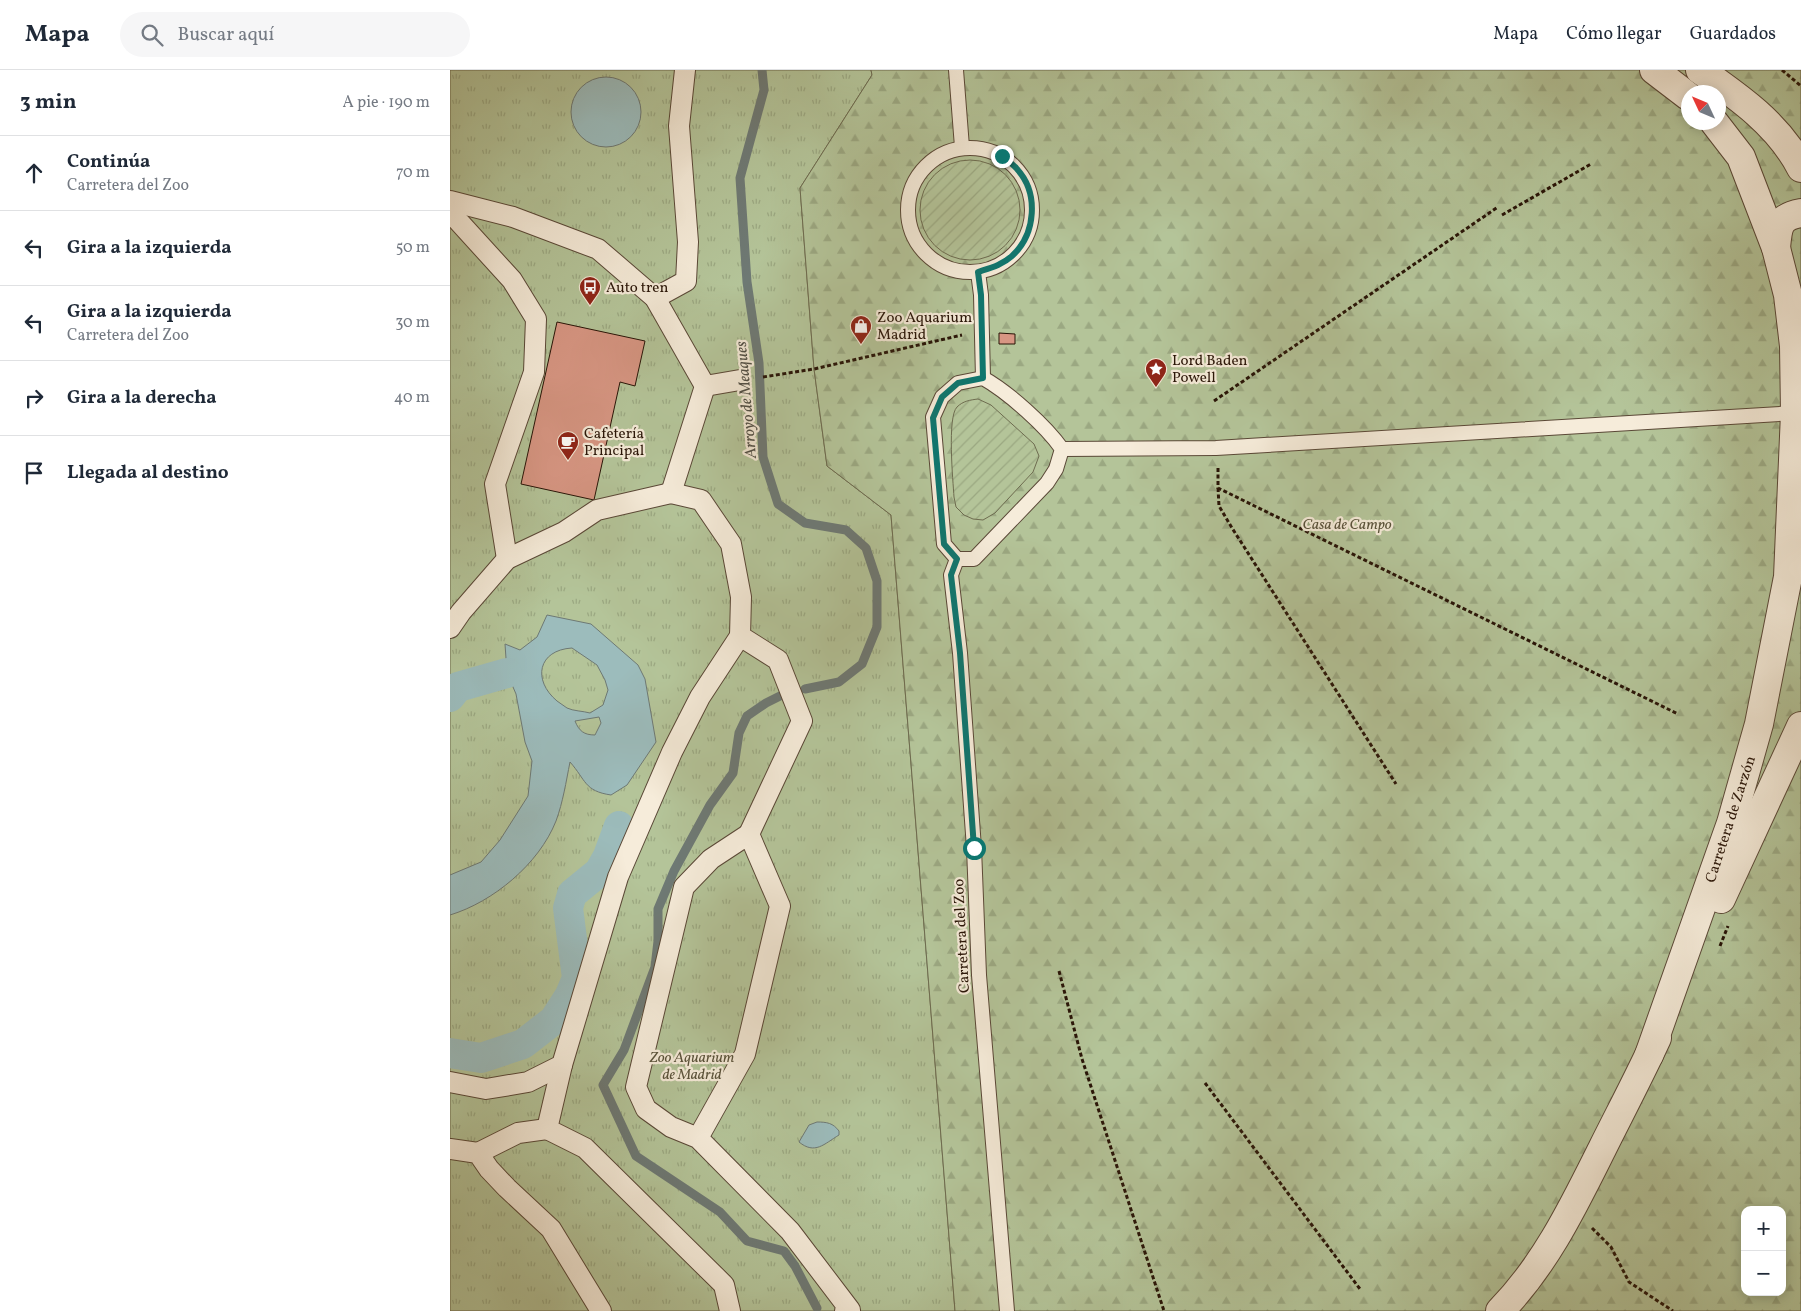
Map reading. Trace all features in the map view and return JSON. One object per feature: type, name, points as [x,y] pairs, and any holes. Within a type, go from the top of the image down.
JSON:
[{"type":"street","points":[[655,298],[686,281],[688,242],[679,126],[685,70]]},
{"type":"street","points":[[1654,70],[1681,91]]},
{"type":"street","points":[[1700,70],[1735,94],[1764,118],[1794,155],[1801,168]]},
{"type":"street","name":"Carretera de Zarzón","points":[[1650,1054],[1731,823],[1759,724],[1788,578],[1795,414],[1794,346],[1788,295],[1776,248],[1741,157],[1720,130]]},
{"type":"street","points":[[450,201],[513,217],[598,249],[655,298],[705,386],[671,493]]},
{"type":"street","points":[[450,212],[512,280],[536,319],[534,372],[495,484],[507,559]]},
{"type":"street","name":"Carretera de Zarzón","points":[[1776,248],[1777,232],[1781,221],[1790,215],[1801,213]]},
{"type":"street","points":[[705,386],[740,380]]},
{"type":"street","points":[[450,628],[461,612],[507,559],[564,532],[597,510],[671,493],[701,500],[731,544],[741,597],[740,636],[700,697],[672,752],[618,877],[562,1065],[547,1129]]},
{"type":"street","name":"Carretera de Zarzón","points":[[1788,578],[1801,604]]},
{"type":"street","points":[[740,636],[778,660],[802,721],[748,834],[711,859],[684,887],[636,1087],[646,1109],[671,1127],[698,1138],[790,1231],[850,1310],[845,1311]]},
{"type":"street","name":"Carretera de Zarzón","points":[[1500,1311],[1542,1258],[1570,1214],[1650,1054],[1801,726]]},
{"type":"street","points":[[698,1138],[745,1054],[780,906],[748,834]]},
{"type":"street","points":[[450,1082],[486,1089],[528,1082],[562,1065]]},
{"type":"street","points":[[450,1149],[478,1153],[518,1133],[547,1129],[585,1148],[724,1285],[730,1311]]},
{"type":"street","points":[[478,1153],[507,1188],[551,1229],[601,1311]]},
{"type":"lane","points":[[956,70],[962,147]]},
{"type":"lane","points":[[962,147],[985,149],[1002,156],[1018,169],[1027,185],[1032,204],[1031,223],[1024,241],[1012,256],[996,267],[978,272],[958,272],[939,265],[923,252],[912,236],[907,216],[908,196],[916,177],[929,162],[946,152],[962,147]]},
{"type":"lane","points":[[978,272],[981,295],[983,378]]},
{"type":"lane","points":[[983,378],[995,385],[1052,434],[1062,449],[1056,469],[1047,483],[974,559],[957,559],[944,544],[933,418],[942,397],[958,383],[983,378]]},
{"type":"lane","points":[[1062,449],[1216,448],[1795,414]]},
{"type":"lane","name":"Carretera del Zoo","points":[[957,559],[951,575],[960,653],[973,838],[979,975],[1008,1311]]},
{"type":"path","points":[[1782,70],[1801,86]]},
{"type":"path","points":[[1502,215],[1591,164]]},
{"type":"path","points":[[1214,400],[1498,207]]},
{"type":"path","points":[[778,375],[814,369],[982,331]]},
{"type":"path","points":[[1218,467],[1219,506],[1396,784]]},
{"type":"path","points":[[1218,488],[1678,714]]},
{"type":"path","points":[[1059,971],[1082,1059],[1164,1311]]},
{"type":"path","points":[[1205,1083],[1360,1289]]},
{"type":"path","points":[[1570,1214],[1591,1227],[1611,1247],[1629,1282],[1673,1311]]},
{"type":"green space","name":"Zoo Aquarium de Madrid","points":[[450,70],[871,70],[872,75],[800,188],[814,369],[827,466],[891,515],[955,1311],[450,1311]]},
{"type":"green space","name":"Casa de Campo","points":[[871,70],[1801,70],[1801,1311],[955,1311],[891,515],[827,466],[814,369],[800,188],[872,75]]},
{"type":"green space","points":[[970,160],[980,161],[998,168],[1012,182],[1019,200],[1019,220],[1012,238],[998,252],[980,259],[970,260],[960,259],[942,252],[928,238],[921,220],[920,210],[921,200],[928,182],[942,168],[960,161]]},
{"type":"green space","points":[[978,399],[991,405],[1034,444],[1039,456],[1033,472],[995,513],[983,520],[973,519],[964,515],[956,507],[952,464],[951,436],[954,413],[962,403]]},
{"type":"water","points":[[606,77],[619,80],[631,87],[638,99],[641,112],[638,125],[631,137],[619,144],[606,147],[593,144],[581,137],[574,125],[571,112],[574,99],[581,87],[593,80]]},
{"type":"water","points":[[547,615],[591,624],[638,665],[645,679],[656,742],[627,785],[611,795],[590,788],[570,762],[556,821],[538,852],[513,879],[498,891],[466,909],[450,915],[450,875],[481,862],[500,840],[528,796],[532,761],[525,742],[516,694],[507,673],[505,644],[520,650],[537,637]],"holes":[[[572,648],[597,665],[608,690],[603,705],[590,713],[567,708],[549,693],[544,684],[542,667],[546,660],[552,654]],[[599,717],[601,723],[595,735],[582,732],[575,721]]]},
{"type":"water","points":[[817,1122],[832,1125],[837,1128],[839,1135],[824,1145],[810,1148],[799,1142],[809,1125]]},
{"type":"building","points":[[557,322],[645,341],[635,386],[620,382],[594,500],[521,484]]},
{"type":"building","points":[[999,333],[1015,334],[1015,344],[999,344]]},
{"type":"waterway","name":"Arroyo de Meaques","points":[[762,70],[764,90],[740,178],[747,282],[759,363],[763,457],[778,504],[805,523],[846,530],[866,548],[877,581],[877,627],[862,664],[839,682],[805,689]]},
{"type":"waterway","points":[[450,697],[458,687],[507,673]]},
{"type":"waterway","name":"Arroyo de Meaques","points":[[788,692],[766,703],[747,716],[739,733],[733,773],[710,805],[674,871],[658,909],[658,941],[655,967],[624,1050],[603,1085],[636,1156],[720,1212],[747,1241],[784,1251],[795,1266],[817,1308]]},
{"type":"waterway","points":[[450,1053],[481,1058],[523,1044],[554,1020],[570,995],[577,978],[568,908],[572,894],[599,872],[608,856],[619,826]]},
{"type":"place","name":"Auto tren","points":[[590,306]]},
{"type":"place","name":"Zoo Aquarium Madrid","points":[[861,345]]},
{"type":"place","name":"Lord Baden Powell","points":[[1156,388]]},
{"type":"place","name":"Cafetería Principal","points":[[568,461]]},
{"type":"route","points":[[974,848],[960,653],[951,575],[957,559],[944,544],[933,418],[942,397],[958,383],[983,378],[981,295],[978,272],[996,267],[1012,256],[1024,241],[1031,223],[1032,204],[1027,185],[1018,169],[1002,156]]}]
